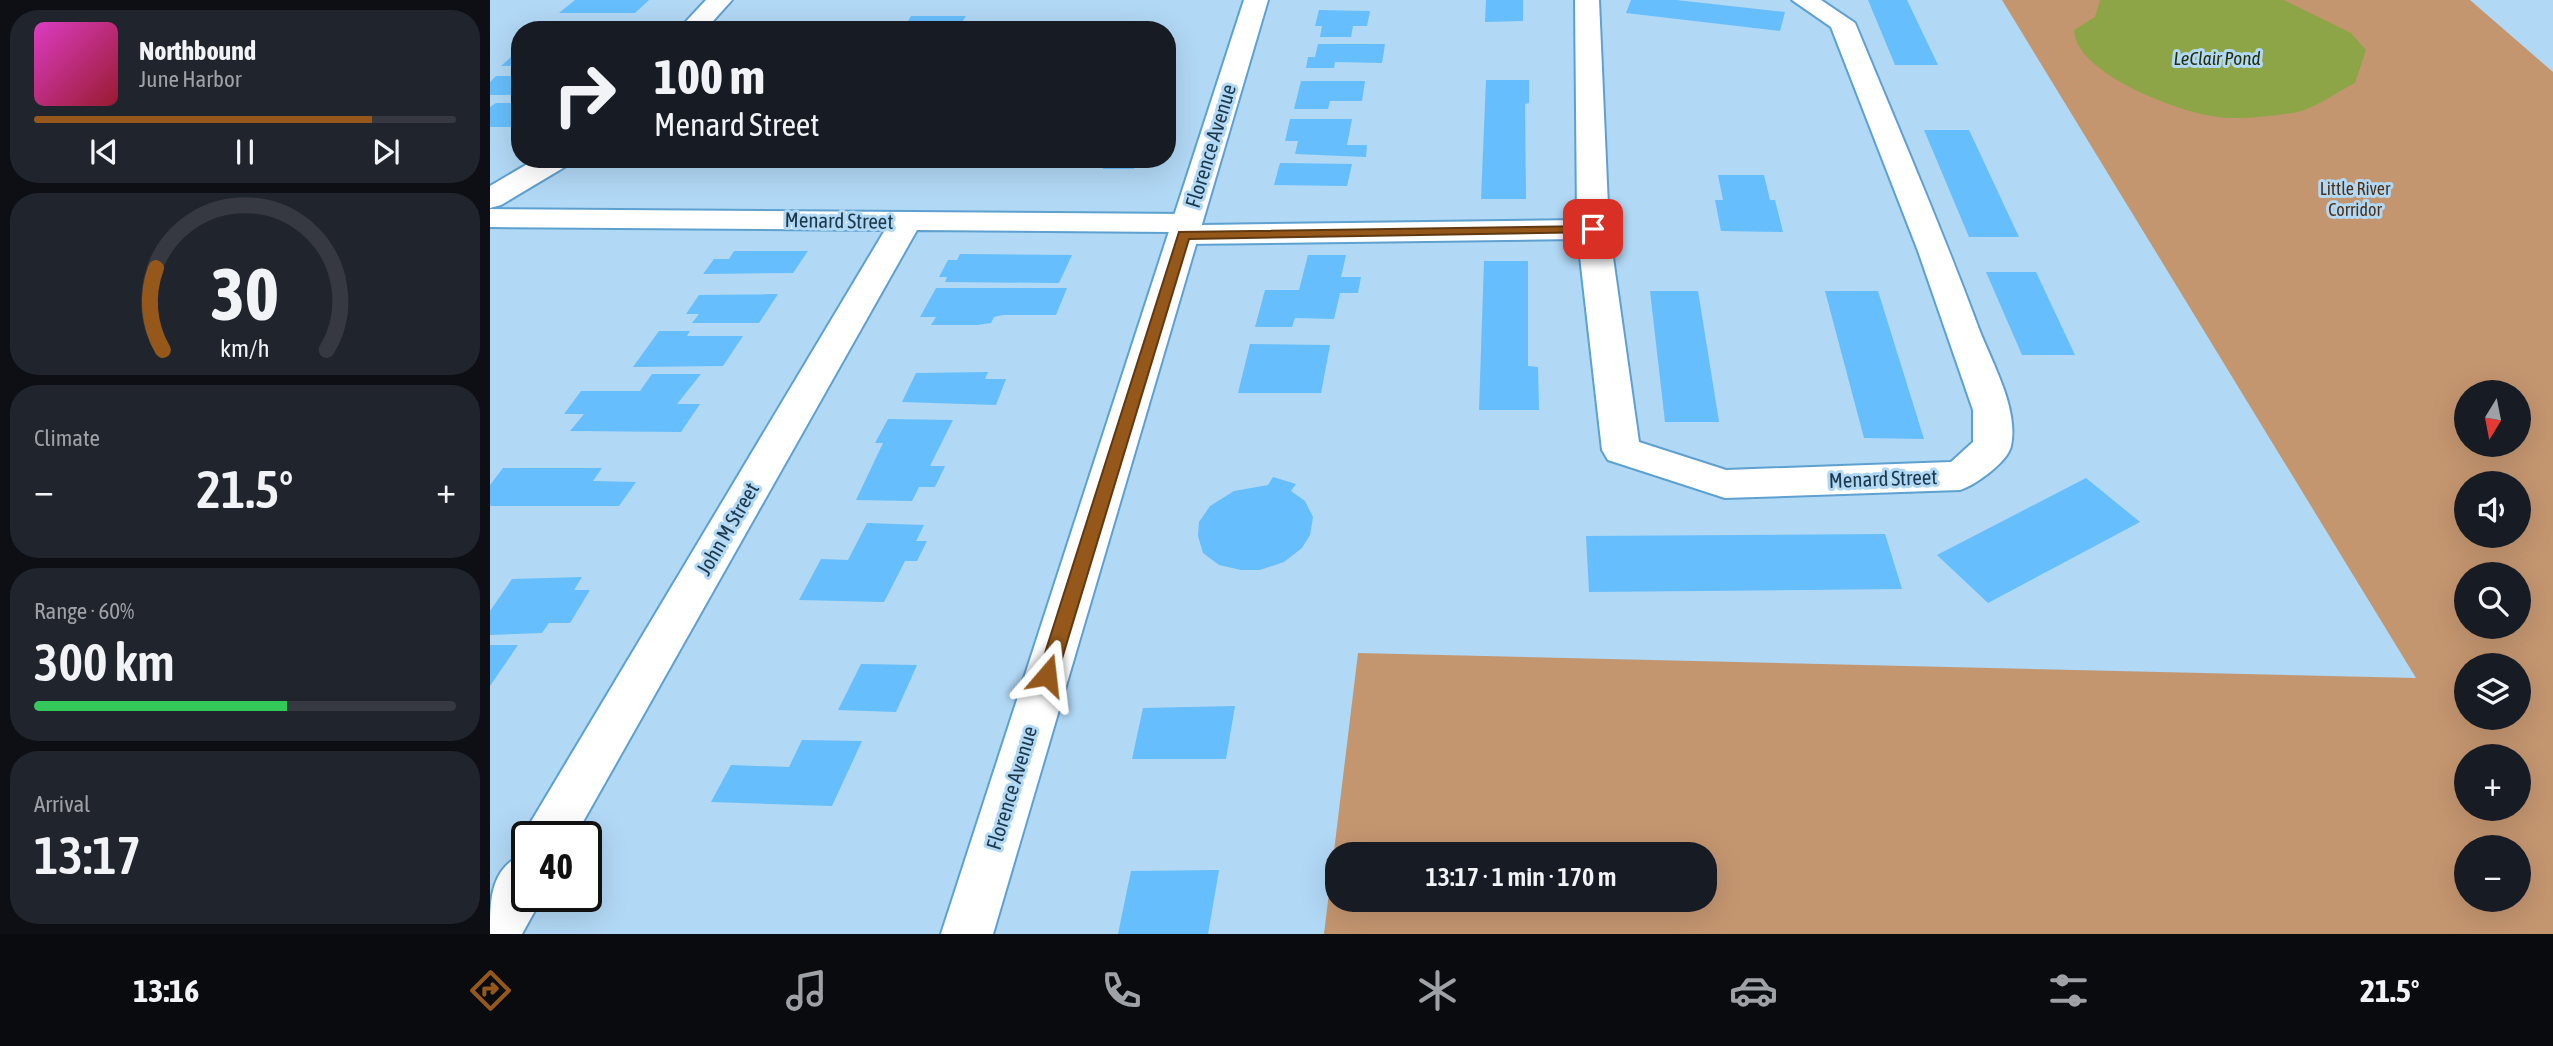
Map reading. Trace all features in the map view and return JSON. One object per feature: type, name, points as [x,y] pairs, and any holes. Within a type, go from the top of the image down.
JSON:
[{"type":"street","points":[[700,21],[720,0]]},
{"type":"street","name":"Florence Avenue","points":[[967,934],[1256,0]]},
{"type":"street","name":"Menard Street","points":[[1587,0],[1593,229],[1621,450],[1725,484],[1960,476],[1992,447],[1991,410],[1934,251],[1842,23],[1804,0]]},
{"type":"street","points":[[490,199],[543,168]]},
{"type":"street","name":"Menard Street","points":[[490,218],[906,222],[1186,229],[1593,229]]},
{"type":"street","name":"John M Street","points":[[558,821],[906,222]]},
{"type":"street","points":[[493,934],[511,903]]},
{"type":"green space","name":"Little River Corridor","points":[[2002,0],[2470,0],[2553,72],[2553,934],[1324,934],[1327,912],[1717,912],[1717,842],[1335,842],[1358,653],[2416,678]]},
{"type":"water","name":"LeClair Pond","points":[[2100,0],[2284,0],[2351,33],[2366,50],[2355,83],[2309,108],[2293,113],[2245,118],[2201,114],[2132,89],[2092,62],[2079,46],[2074,30],[2095,17]]},
{"type":"building","points":[[575,0],[649,0],[635,13],[559,13]]},
{"type":"building","points":[[1486,0],[1523,0],[1523,21],[1485,22]]},
{"type":"building","points":[[1631,0],[1676,0],[1785,12],[1780,31],[1626,13]]},
{"type":"building","points":[[1868,0],[1907,0],[1938,65],[1895,65]]},
{"type":"building","points":[[1319,10],[1370,11],[1367,26],[1353,26],[1351,37],[1320,37],[1322,26],[1315,26]]},
{"type":"building","points":[[911,16],[966,16],[963,21],[908,21]]},
{"type":"building","points":[[1318,44],[1385,44],[1382,63],[1335,62],[1334,68],[1306,68],[1308,57],[1315,57]]},
{"type":"building","points":[[511,57],[511,66],[501,66]]},
{"type":"building","points":[[496,76],[511,76],[511,95],[490,95],[490,82]]},
{"type":"building","points":[[1486,80],[1529,80],[1529,103],[1525,104],[1526,199],[1481,199]]},
{"type":"building","points":[[1301,81],[1365,81],[1362,101],[1330,101],[1328,109],[1294,109]]},
{"type":"building","points":[[496,103],[511,103],[511,126],[490,127],[490,107]]},
{"type":"building","points":[[1290,119],[1352,119],[1347,145],[1367,145],[1366,157],[1295,154],[1298,141],[1285,141]]},
{"type":"building","points":[[1924,130],[1969,130],[2019,237],[1969,237]]},
{"type":"building","points":[[1280,163],[1352,164],[1347,186],[1274,185]]},
{"type":"building","points":[[1103,168],[1134,168],[1134,169]]},
{"type":"building","points":[[1718,175],[1764,175],[1770,200],[1775,200],[1783,232],[1721,231],[1715,200],[1723,200]]},
{"type":"building","points":[[734,251],[808,251],[793,273],[703,274],[714,259],[729,259]]},
{"type":"building","points":[[960,254],[1072,255],[1059,283],[945,282],[947,277],[939,277],[948,260],[957,260]]},
{"type":"building","points":[[1308,255],[1346,255],[1341,277],[1361,277],[1358,293],[1340,293],[1334,319],[1295,318],[1292,327],[1255,327],[1265,290],[1299,290]]},
{"type":"building","points":[[1484,261],[1528,261],[1528,366],[1538,367],[1539,410],[1479,410]]},
{"type":"building","points":[[1986,272],[2036,272],[2075,355],[2022,355]]},
{"type":"building","points":[[936,288],[1067,288],[1056,315],[1003,315],[994,317],[991,323],[977,325],[931,325],[936,317],[920,317]]},
{"type":"building","points":[[1650,291],[1698,291],[1719,422],[1665,422]]},
{"type":"building","points":[[1825,291],[1878,291],[1924,439],[1864,438]]},
{"type":"building","points":[[778,294],[759,323],[692,323],[699,314],[686,314],[699,295]]},
{"type":"building","points":[[659,331],[690,331],[687,336],[743,336],[723,366],[633,367]]},
{"type":"building","points":[[1250,344],[1330,345],[1321,393],[1238,393]]},
{"type":"building","points":[[988,372],[985,379],[1006,379],[996,405],[902,402],[916,373]]},
{"type":"building","points":[[652,374],[701,374],[677,404],[700,404],[681,432],[570,431],[584,414],[564,414],[581,391],[640,391]]},
{"type":"building","points":[[888,419],[953,420],[930,466],[945,466],[935,487],[919,487],[912,501],[856,500],[883,443],[875,443]]},
{"type":"building","points":[[503,468],[602,468],[593,481],[636,482],[619,506],[490,506],[490,485]]},
{"type":"building","points":[[1273,477],[1296,484],[1291,491],[1305,501],[1313,517],[1310,535],[1302,548],[1284,562],[1260,570],[1241,570],[1219,565],[1203,553],[1198,536],[1199,522],[1210,506],[1234,491],[1268,485]]},
{"type":"building","points":[[2086,478],[2140,522],[1988,603],[1937,555]]},
{"type":"building","points":[[867,523],[924,525],[916,541],[927,541],[917,561],[905,561],[884,602],[799,600],[821,559],[848,560]]},
{"type":"building","points":[[1885,534],[1902,589],[1589,592],[1586,536]]},
{"type":"building","points":[[582,577],[574,590],[590,590],[570,623],[549,623],[542,633],[490,635],[490,611],[512,579]]},
{"type":"building","points":[[490,645],[518,645],[490,686]]},
{"type":"building","points":[[861,664],[917,665],[896,712],[838,710]]},
{"type":"building","points":[[1235,706],[1226,759],[1132,759],[1143,708]]},
{"type":"building","points":[[802,740],[862,741],[832,806],[711,802],[731,765],[789,767]]},
{"type":"building","points":[[1219,870],[1208,934],[1118,934],[1131,871]]},
{"type":"route","points":[[1047,675],[1184,235],[1593,229]]}]
